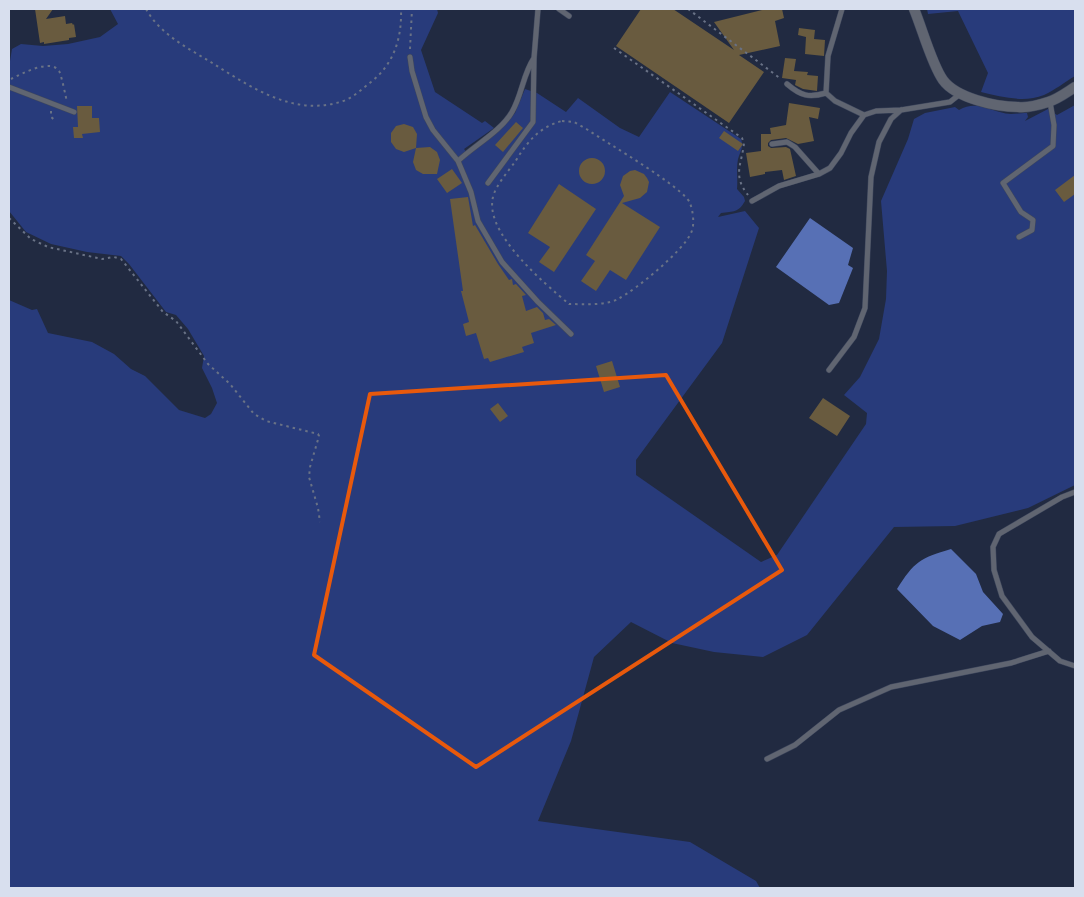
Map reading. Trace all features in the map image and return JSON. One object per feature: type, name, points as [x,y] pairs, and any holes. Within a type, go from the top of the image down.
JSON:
[{"type":"street","points":[[914,9],[936,67],[943,80],[960,94],[999,105],[1018,108],[1050,102],[1075,87]]},
{"type":"lane","points":[[488,183],[533,122],[534,58],[538,9]]},
{"type":"lane","points":[[558,9],[569,16]]},
{"type":"lane","points":[[826,93],[828,56],[842,9]]},
{"type":"lane","points":[[410,57],[426,117],[433,130],[458,161],[471,192],[478,221],[502,262],[538,302],[571,334]]},
{"type":"lane","points":[[458,161],[507,121],[520,98],[529,66],[534,58]]},
{"type":"lane","points":[[787,84],[796,91],[813,97],[826,93]]},
{"type":"lane","points":[[9,87],[71,111]]},
{"type":"lane","points":[[826,93],[835,101],[864,115]]},
{"type":"lane","points":[[752,201],[779,186],[819,174],[830,168],[864,115],[876,111],[901,110],[920,105],[950,102],[960,94]]},
{"type":"lane","points":[[1019,237],[1032,230],[1033,220],[1021,212],[1003,183],[1053,146],[1054,125],[1050,102]]},
{"type":"lane","points":[[829,370],[854,337],[865,308],[871,177],[879,142],[891,119],[901,110]]},
{"type":"lane","points":[[772,144],[787,142],[819,174]]},
{"type":"lane","points":[[1075,492],[1062,497],[998,534],[993,547],[994,570],[1002,596],[1032,638],[1060,661],[1075,666]]},
{"type":"lane","points":[[767,759],[794,745],[839,710],[892,686],[1011,663],[1049,651]]},
{"type":"path","points":[[146,9],[156,24],[174,40],[226,72],[269,97],[307,105],[331,104],[348,99],[376,78],[395,52],[402,24],[402,9]]},
{"type":"path","points":[[410,57],[412,9]]},
{"type":"path","points":[[688,9],[787,84]]},
{"type":"path","points":[[614,48],[742,138],[744,143],[740,160],[739,178],[742,188],[752,201]]},
{"type":"path","points":[[9,80],[36,68],[55,67],[60,71],[71,111]]},
{"type":"path","points":[[52,104],[51,117],[56,121]]},
{"type":"path","points":[[562,121],[574,122],[581,126],[677,189],[689,202],[693,218],[692,231],[684,246],[639,284],[618,299],[605,303],[569,304],[546,285],[510,246],[494,220],[491,208],[493,195],[528,142],[538,132],[551,124],[562,121]]},
{"type":"path","points":[[9,218],[31,239],[48,247],[102,258],[121,258],[163,312],[176,320],[208,364],[230,384],[254,414],[266,421],[318,434],[308,477],[318,508],[320,522]]},
{"type":"highlighted area","points":[[666,375],[782,570],[476,767],[314,655],[370,394]]},
{"type":"shaded area","points":[[110,9],[437,9],[438,13],[421,50],[435,92],[482,123],[485,121],[494,128],[464,149],[468,154],[505,125],[515,113],[525,89],[537,93],[566,112],[578,98],[620,128],[639,137],[670,92],[741,139],[742,147],[737,163],[737,189],[745,201],[738,210],[721,213],[718,217],[745,211],[759,228],[722,343],[636,460],[636,475],[761,562],[777,555],[866,424],[867,413],[844,395],[860,377],[879,339],[886,299],[887,271],[881,201],[908,139],[914,119],[925,113],[955,107],[959,110],[966,107],[979,106],[1004,113],[1027,113],[1028,117],[1025,121],[1048,109],[1057,115],[1075,105],[1075,485],[1028,508],[955,526],[894,527],[807,635],[763,657],[714,652],[672,643],[631,622],[594,657],[571,741],[538,821],[690,842],[756,881],[760,888],[9,888],[9,300],[32,310],[37,309],[48,333],[92,342],[114,354],[131,369],[145,376],[179,410],[205,418],[211,414],[217,403],[202,368],[204,356],[188,329],[176,315],[166,312],[121,256],[87,252],[51,244],[26,232],[9,211],[9,67],[12,49],[21,44],[43,46],[68,44],[100,37],[118,24]]},
{"type":"shaded area","points":[[927,9],[1075,9],[1075,76],[1044,95],[1029,99],[997,96],[981,92],[988,73],[958,11],[928,14]]},
{"type":"shaded area","points":[[810,218],[853,248],[848,265],[853,268],[839,303],[829,305],[776,267]]},
{"type":"shaded area","points":[[951,549],[976,574],[983,592],[1003,614],[1000,622],[982,626],[960,640],[933,626],[897,589],[908,573],[919,562],[932,555]]},
{"type":"building","points":[[35,9],[53,9],[46,19],[65,16],[66,24],[74,24],[76,37],[69,38],[69,40],[40,43]]},
{"type":"building","points":[[641,9],[673,9],[734,50],[714,22],[766,9],[782,9],[784,18],[775,21],[780,46],[739,55],[764,72],[729,123],[616,46]]},
{"type":"building","points":[[799,28],[815,30],[814,39],[825,40],[824,56],[805,54],[806,37],[798,35]]},
{"type":"building","points":[[785,58],[796,59],[794,71],[808,72],[807,75],[818,76],[817,91],[803,89],[795,85],[796,80],[782,78]]},
{"type":"building","points":[[789,103],[820,108],[818,119],[809,117],[814,141],[798,144],[786,138],[771,140],[768,143],[768,146],[771,148],[786,147],[790,149],[796,176],[784,180],[782,170],[765,172],[765,174],[750,177],[746,153],[761,151],[761,134],[771,134],[770,128],[786,125]]},
{"type":"building","points":[[77,106],[92,106],[92,118],[99,118],[100,132],[82,134],[83,138],[74,138],[73,127],[78,127]]},
{"type":"building","points":[[516,122],[523,128],[503,152],[495,145]]},
{"type":"building","points":[[404,124],[413,127],[417,134],[416,148],[404,152],[396,149],[391,142],[391,133],[396,126]]},
{"type":"building","points":[[724,131],[743,144],[738,151],[719,138]]},
{"type":"building","points":[[430,147],[437,152],[440,160],[437,174],[423,174],[416,170],[413,162],[416,148]]},
{"type":"building","points":[[592,158],[601,162],[605,171],[601,180],[592,184],[583,180],[579,171],[583,162]]},
{"type":"building","points":[[452,169],[462,183],[447,193],[437,179]]},
{"type":"building","points":[[635,170],[644,174],[647,178],[649,182],[647,192],[640,198],[622,203],[660,227],[626,280],[610,270],[596,291],[581,281],[595,261],[586,255],[624,196],[620,185],[623,176]]},
{"type":"building","points":[[1075,175],[1075,194],[1064,202],[1055,190]]},
{"type":"building","points":[[559,184],[596,209],[554,272],[539,262],[550,247],[528,233]]},
{"type":"building","points":[[468,197],[473,226],[475,225],[509,280],[512,279],[513,285],[516,284],[526,295],[522,296],[526,311],[537,307],[543,313],[545,320],[549,319],[556,325],[531,333],[534,343],[522,347],[524,352],[490,362],[488,358],[484,359],[476,333],[466,336],[463,324],[469,322],[461,291],[463,291],[450,199]]},
{"type":"building","points":[[612,361],[620,387],[604,392],[596,366]]},
{"type":"building","points":[[823,398],[850,416],[837,436],[809,418]]},
{"type":"building","points":[[498,403],[508,416],[500,422],[490,409]]}]
